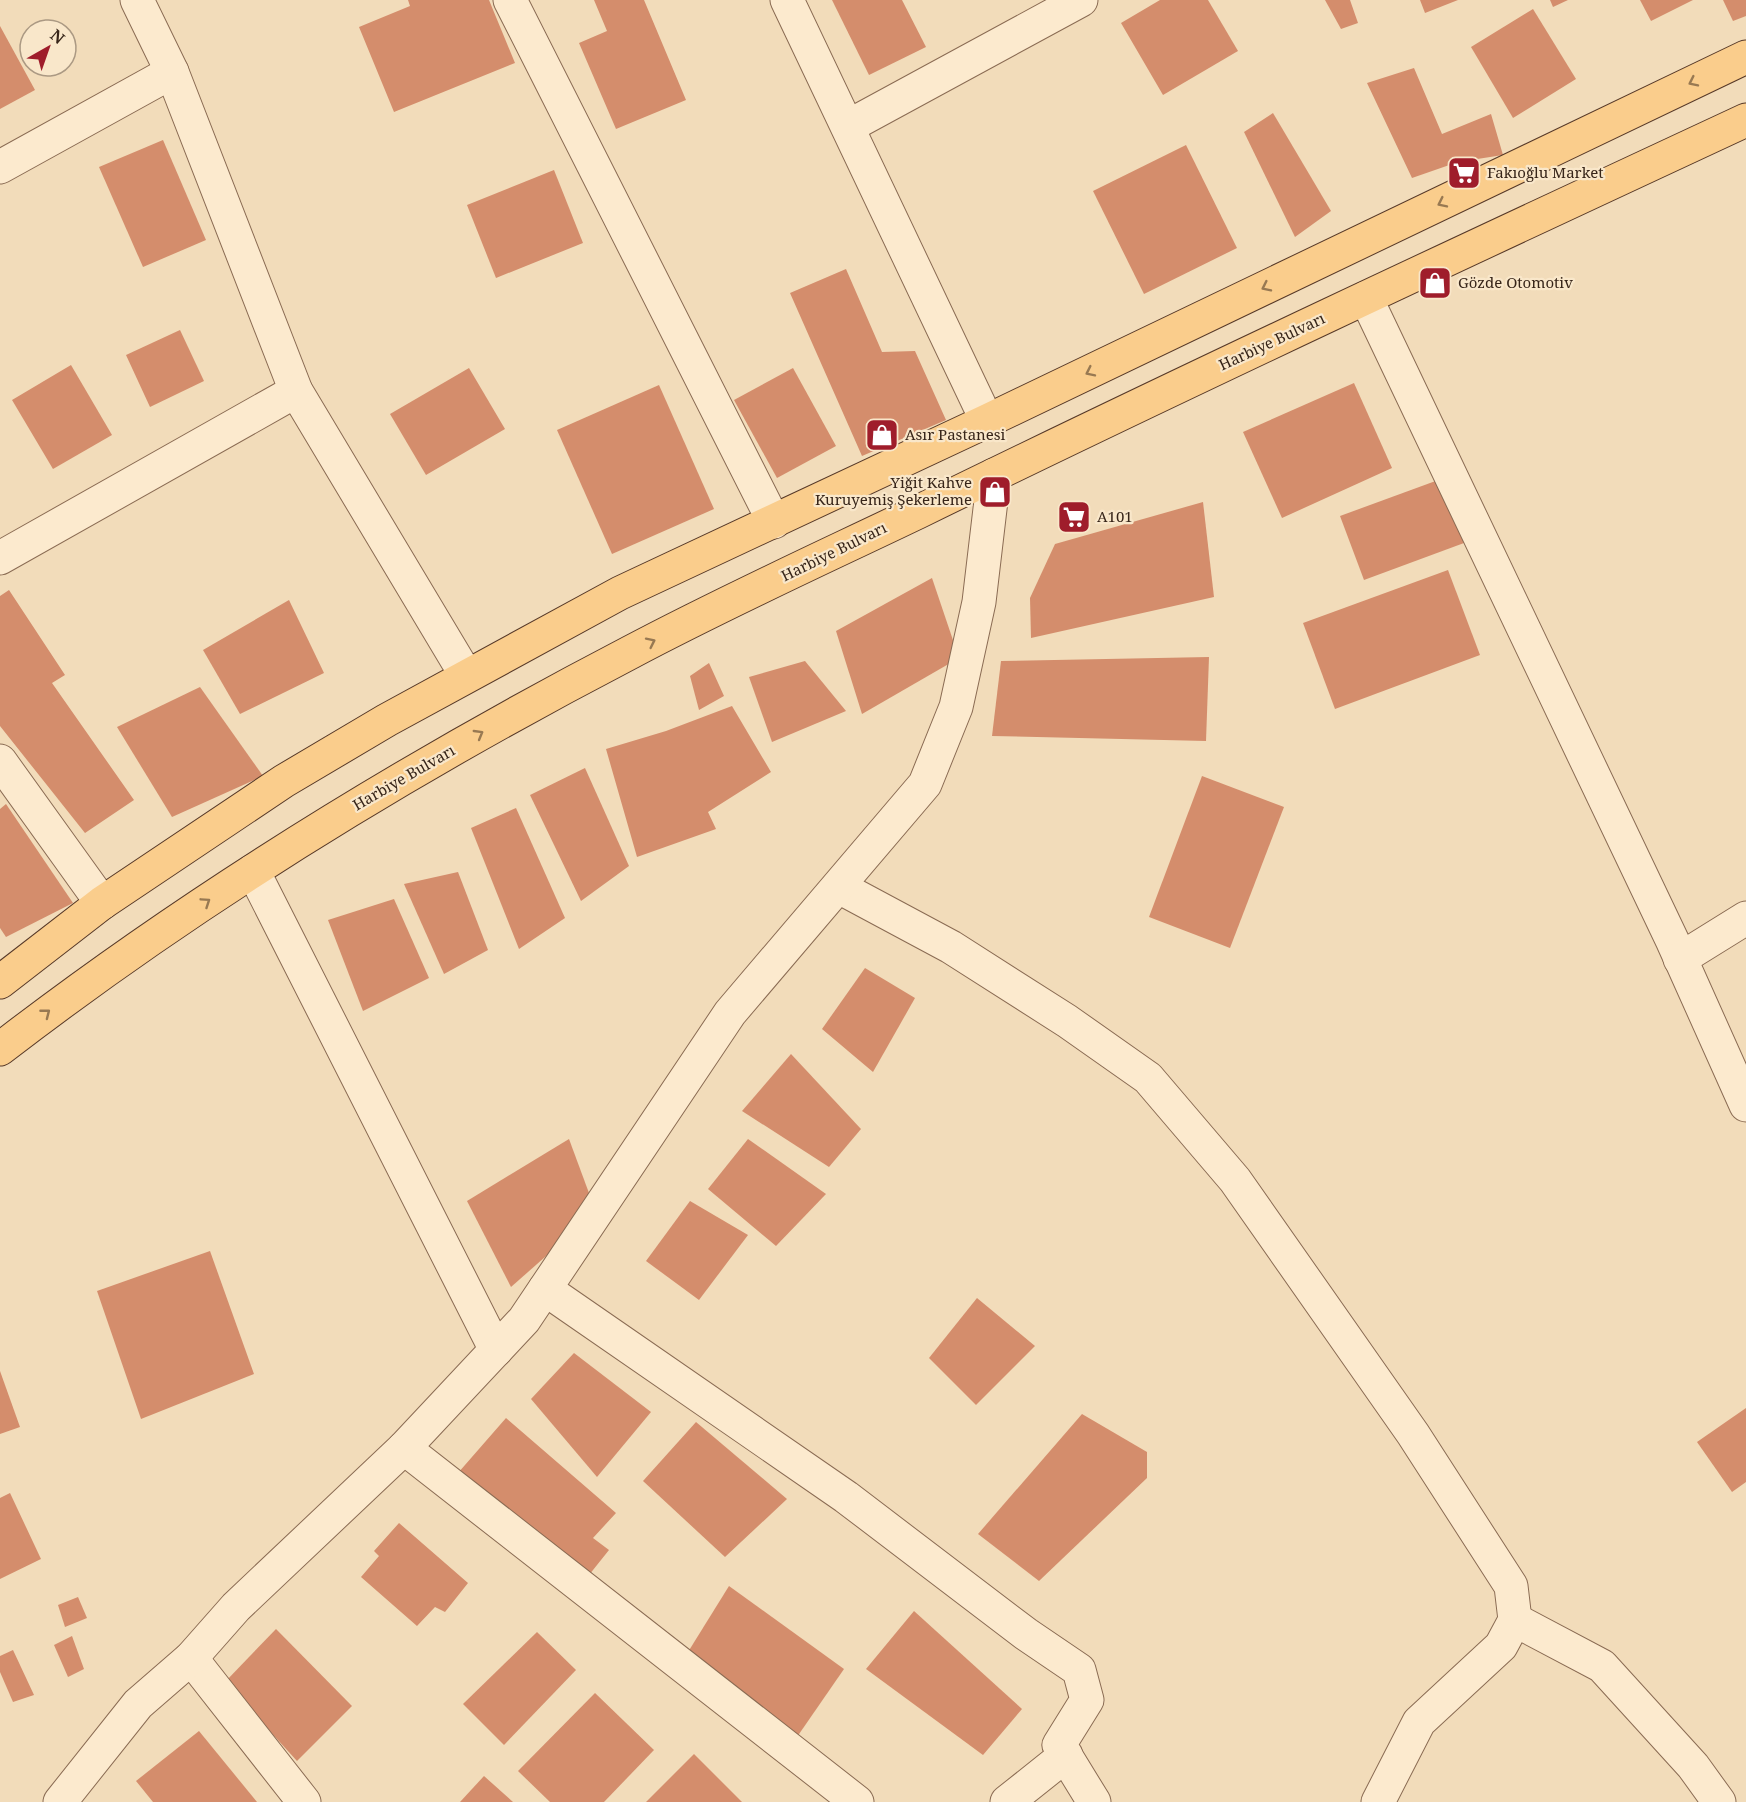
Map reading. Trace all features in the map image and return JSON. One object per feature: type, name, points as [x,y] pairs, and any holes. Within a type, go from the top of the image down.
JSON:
[{"type":"main road","points":[[0,982],[102,903],[284,782],[466,675],[620,593],[987,422],[1746,57]]},
{"type":"main road","name":"Harbiye Bulvarı","points":[[0,1049],[98,974],[253,871],[345,812],[492,726],[635,650],[994,475],[1746,120]]},
{"type":"street","points":[[137,0],[172,72],[296,391],[466,675]]},
{"type":"street","points":[[510,0],[774,522]]},
{"type":"street","points":[[787,0],[849,126],[987,422]]},
{"type":"street","points":[[849,126],[1081,0]]},
{"type":"street","points":[[0,167],[172,72]]},
{"type":"street","points":[[1366,298],[1680,959],[1746,1105]]},
{"type":"street","points":[[0,558],[296,391]]},
{"type":"street","points":[[60,1802],[138,1704],[191,1658],[236,1607],[404,1448],[524,1320],[730,1013],[925,784],[956,707],[979,602],[994,475]]},
{"type":"street","points":[[0,761],[102,903]]},
{"type":"street","points":[[253,871],[496,1350]]},
{"type":"street","points":[[839,887],[951,947],[1067,1021],[1148,1078],[1235,1180],[1413,1434],[1510,1586],[1515,1620],[1501,1646],[1419,1722],[1378,1802]]},
{"type":"street","points":[[1680,959],[1746,918]]},
{"type":"street","points":[[544,1289],[846,1497],[1026,1634],[1079,1670],[1087,1700],[1059,1745],[1094,1802]]},
{"type":"street","points":[[404,1448],[857,1802]]},
{"type":"street","points":[[1515,1620],[1602,1666],[1693,1766],[1719,1802]]},
{"type":"street","points":[[191,1658],[304,1802]]},
{"type":"street","points":[[1007,1802],[1066,1755]]},
{"type":"building","points":[[408,0],[489,0],[515,63],[394,112],[359,27],[410,6]]},
{"type":"building","points":[[594,0],[644,0],[686,100],[616,129],[579,43],[607,31]]},
{"type":"building","points":[[832,0],[902,0],[926,47],[869,75]]},
{"type":"building","points":[[1160,0],[1208,0],[1238,51],[1163,95],[1121,23]]},
{"type":"building","points":[[1325,0],[1350,0],[1358,23],[1341,29]]},
{"type":"building","points":[[1420,0],[1458,0],[1425,13]]},
{"type":"building","points":[[1550,0],[1568,0],[1553,7]]},
{"type":"building","points":[[1640,0],[1693,0],[1651,21]]},
{"type":"building","points":[[1723,0],[1746,0],[1746,16],[1733,21]]},
{"type":"building","points":[[1533,9],[1576,79],[1513,118],[1471,47]]},
{"type":"building","points":[[0,26],[18,59],[18,78],[28,78],[35,90],[0,109]]},
{"type":"building","points":[[1414,68],[1442,134],[1491,114],[1503,155],[1458,162],[1412,178],[1367,83]]},
{"type":"building","points":[[1273,113],[1331,211],[1295,237],[1244,132]]},
{"type":"building","points":[[163,140],[206,240],[143,267],[99,167]]},
{"type":"building","points":[[1186,145],[1237,248],[1144,294],[1093,191]]},
{"type":"building","points":[[554,170],[583,243],[496,278],[467,205]]},
{"type":"building","points":[[846,269],[882,352],[915,351],[946,420],[862,456],[790,293]]},
{"type":"building","points":[[180,330],[204,381],[150,407],[126,355]]},
{"type":"building","points":[[71,365],[112,435],[53,469],[12,400]]},
{"type":"building","points":[[469,368],[505,429],[426,475],[390,414]]},
{"type":"building","points":[[793,368],[836,446],[777,478],[734,400]]},
{"type":"building","points":[[1354,383],[1392,468],[1282,518],[1243,432]]},
{"type":"building","points":[[659,385],[714,509],[612,554],[557,430]]},
{"type":"building","points":[[1441,479],[1464,543],[1364,580],[1340,516]]},
{"type":"building","points":[[1203,502],[1214,597],[1031,638],[1030,598],[1055,544]]},
{"type":"building","points":[[1448,570],[1480,655],[1335,709],[1303,623]]},
{"type":"building","points":[[932,578],[959,658],[862,714],[836,631]]},
{"type":"building","points":[[9,590],[65,675],[52,683],[134,800],[85,833],[0,726],[0,596]]},
{"type":"building","points":[[289,600],[324,673],[240,714],[203,650]]},
{"type":"building","points":[[1209,657],[1206,741],[992,736],[1001,661]]},
{"type":"building","points":[[805,661],[846,711],[772,742],[749,677]]},
{"type":"building","points":[[709,663],[724,696],[699,710],[690,676]]},
{"type":"building","points":[[200,687],[263,776],[172,817],[117,727]]},
{"type":"building","points":[[732,706],[771,772],[708,812],[716,829],[637,857],[606,749],[666,731]]},
{"type":"building","points":[[585,768],[629,866],[581,901],[530,795]]},
{"type":"building","points":[[1202,776],[1284,807],[1230,948],[1149,917]]},
{"type":"building","points":[[6,804],[73,903],[6,937],[0,928],[0,809]]},
{"type":"building","points":[[516,808],[565,918],[519,949],[471,828]]},
{"type":"building","points":[[458,872],[488,950],[444,974],[404,884]]},
{"type":"building","points":[[394,899],[429,978],[363,1011],[328,920]]},
{"type":"building","points":[[865,968],[915,998],[873,1072],[822,1029]]},
{"type":"building","points":[[791,1054],[861,1129],[829,1167],[742,1111]]},
{"type":"building","points":[[569,1139],[596,1212],[511,1287],[467,1201]]},
{"type":"building","points":[[748,1139],[826,1194],[776,1246],[708,1189]]},
{"type":"building","points":[[690,1201],[748,1235],[699,1300],[646,1261]]},
{"type":"building","points":[[210,1251],[254,1374],[141,1419],[97,1291]]},
{"type":"building","points":[[977,1298],[1035,1346],[976,1405],[929,1358]]},
{"type":"building","points":[[574,1353],[651,1412],[597,1477],[531,1399]]},
{"type":"building","points":[[0,1371],[20,1427],[0,1434]]},
{"type":"building","points":[[1746,1408],[1746,1482],[1732,1492],[1697,1442]]},
{"type":"building","points":[[1082,1414],[1147,1452],[1147,1478],[1039,1581],[978,1534]]},
{"type":"building","points":[[506,1418],[616,1513],[593,1538],[609,1550],[589,1575],[458,1473]]},
{"type":"building","points":[[696,1422],[787,1499],[725,1557],[643,1481]]},
{"type":"building","points":[[10,1493],[41,1559],[0,1579],[0,1498]]},
{"type":"building","points":[[399,1523],[468,1583],[445,1612],[435,1607],[417,1626],[361,1577],[379,1556],[374,1551]]},
{"type":"building","points":[[729,1586],[844,1669],[797,1737],[688,1652]]},
{"type":"building","points":[[78,1597],[87,1618],[65,1627],[58,1605]]},
{"type":"building","points":[[914,1611],[1022,1709],[983,1755],[866,1669]]},
{"type":"building","points":[[276,1629],[352,1706],[297,1761],[225,1682]]},
{"type":"building","points":[[537,1632],[576,1670],[504,1745],[463,1704]]},
{"type":"building","points":[[72,1636],[84,1669],[68,1677],[54,1645]]},
{"type":"building","points":[[13,1650],[34,1695],[13,1702],[0,1672],[0,1656]]},
{"type":"building","points":[[595,1693],[654,1750],[604,1802],[550,1802],[518,1771]]},
{"type":"building","points":[[199,1731],[257,1802],[153,1802],[136,1781]]},
{"type":"building","points":[[694,1754],[742,1802],[646,1802]]},
{"type":"building","points":[[484,1776],[513,1802],[460,1802]]},
{"type":"place","name":"Fakıoğlu Market","points":[[1464,173]]},
{"type":"place","name":"Gözde Otomotiv","points":[[1435,283]]},
{"type":"place","name":"Asır Pastanesi","points":[[882,435]]},
{"type":"place","name":"Yiğit Kahve Kuruyemiş Şekerleme","points":[[995,492]]},
{"type":"place","name":"A101","points":[[1074,517]]}]
